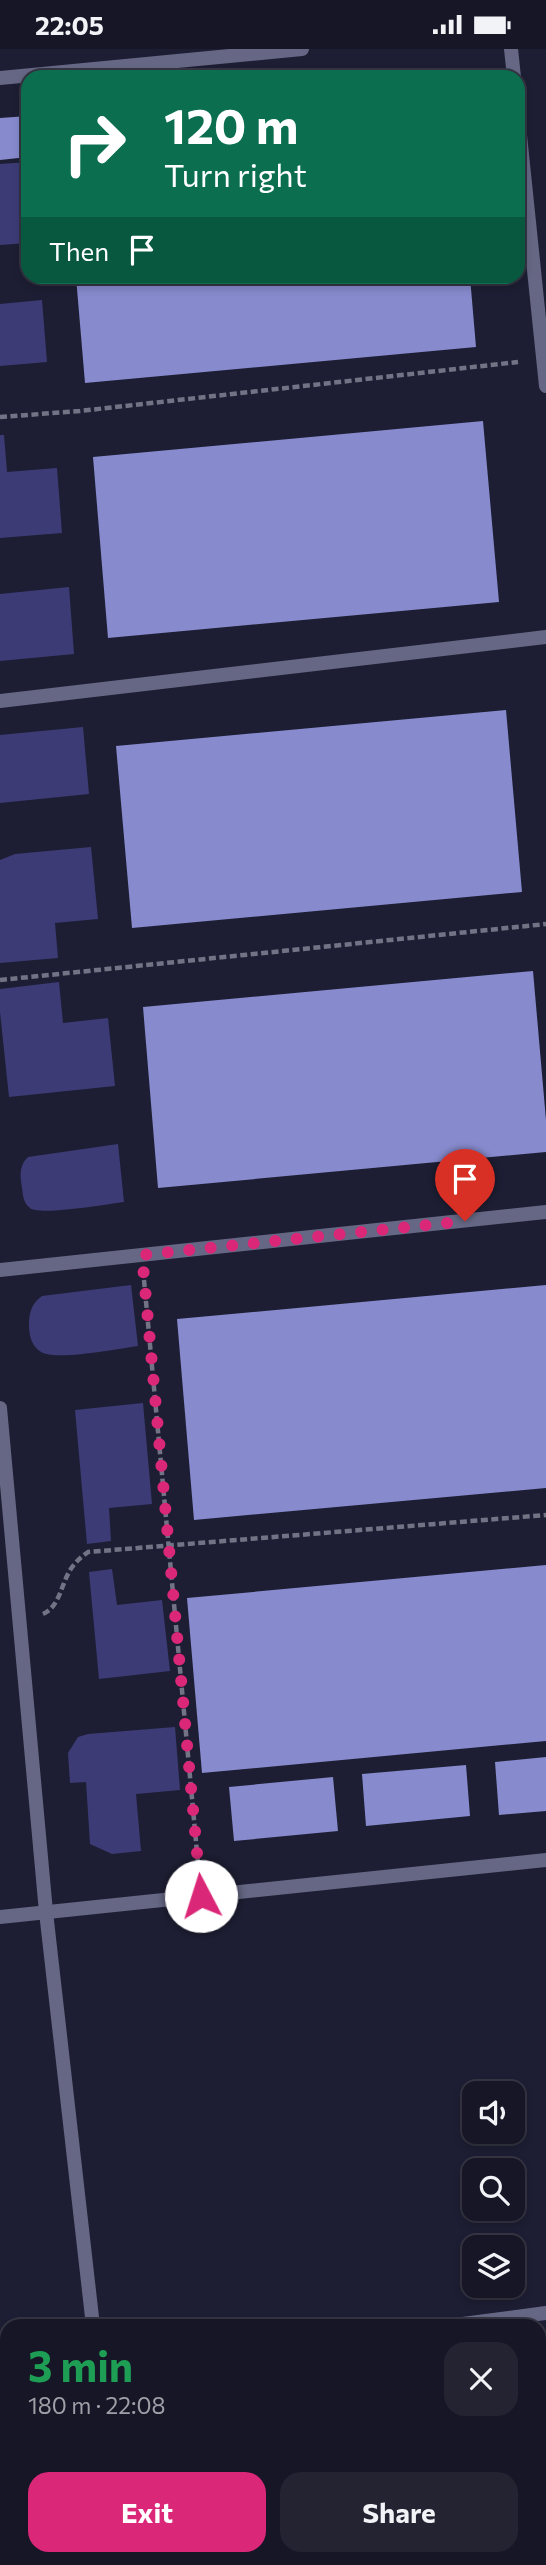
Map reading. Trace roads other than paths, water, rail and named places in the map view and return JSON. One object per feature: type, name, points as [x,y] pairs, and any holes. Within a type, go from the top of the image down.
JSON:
[{"type":"lane","points":[[83,70],[302,49]]},
{"type":"lane","points":[[511,49],[513,70]]},
{"type":"lane","points":[[0,78],[21,76]]},
{"type":"lane","points":[[525,183],[546,386]]},
{"type":"lane","points":[[0,701],[546,637]]},
{"type":"lane","points":[[0,1270],[546,1212]]},
{"type":"lane","points":[[0,1408],[46,1912],[92,2319]]},
{"type":"lane","points":[[0,1917],[546,1860]]},
{"type":"lane","points":[[500,2319],[546,2313]]}]
